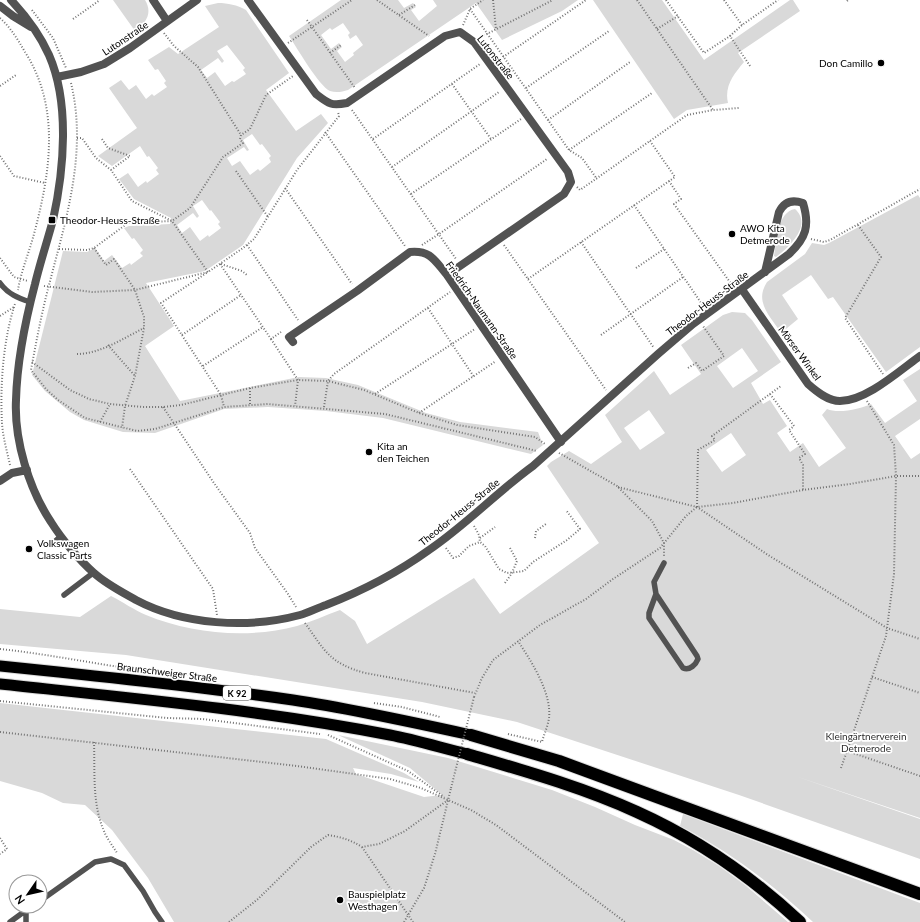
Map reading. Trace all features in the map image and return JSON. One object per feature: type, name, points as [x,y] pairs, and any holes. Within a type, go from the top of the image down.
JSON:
[{"type":"highway","name":"Braunschweiger Straße","points":[[0,666],[204,688],[293,700],[391,717],[471,735]]},
{"type":"highway","name":"K 92","points":[[0,684],[291,718],[391,735],[467,754]]},
{"type":"highway","points":[[471,735],[559,761],[920,894]]},
{"type":"highway","points":[[467,754],[544,776],[638,812],[696,843],[722,860],[762,888],[800,922]]},
{"type":"street","name":"Theodor-Heuss-Straße","points":[[11,0],[20,9],[48,54],[56,77],[63,118],[63,158],[52,220],[30,302],[21,350],[16,404],[19,434],[26,470],[43,510],[60,536],[93,573],[118,590],[150,607],[186,618],[228,623],[268,621],[300,615],[346,597],[396,572],[441,541],[469,518],[561,442],[610,396],[699,320],[789,254],[804,236]]},
{"type":"street","points":[[153,0],[167,21]]},
{"type":"street","name":"Lutonstraße","points":[[56,77],[81,72],[104,64],[130,48],[197,0]]},
{"type":"street","points":[[248,0],[316,94],[325,101],[334,105],[347,103],[437,41],[445,36],[460,32]]},
{"type":"street","name":"Theodor-Heuss-Straße","points":[[0,6],[33,28]]},
{"type":"street","name":"Lutonstraße","points":[[460,32],[474,42],[568,172],[571,182]]},
{"type":"street","points":[[447,276],[564,194],[571,182]]},
{"type":"street","points":[[765,272],[779,212],[782,206],[795,200],[803,203],[807,224],[804,236]]},
{"type":"street","name":"Friedrich-Naumann-Straße","points":[[410,252],[417,251],[429,254],[447,276],[561,442]]},
{"type":"street","points":[[293,342],[290,337],[410,252]]},
{"type":"street","name":"Mörser Winkel","points":[[739,290],[808,384],[824,396],[840,401],[857,398],[887,380],[920,356]]},
{"type":"street","points":[[0,481],[12,473],[26,470]]},
{"type":"lane","points":[[0,283],[5,291],[17,298],[30,302]]},
{"type":"lane","points":[[54,542],[60,536]]},
{"type":"lane","points":[[656,594],[648,614],[649,618],[683,668],[690,668],[697,662],[698,659],[656,594],[654,582],[664,563]]},
{"type":"lane","points":[[64,595],[93,573]]},
{"type":"lane","points":[[48,895],[95,862],[111,859],[124,865],[143,891],[162,922]]},
{"type":"lane","points":[[10,922],[21,914]]},
{"type":"path","points":[[73,19],[100,0]]},
{"type":"path","points":[[282,47],[351,0]]},
{"type":"path","points":[[377,0],[437,41]]},
{"type":"path","points":[[460,32],[470,9],[483,0]]},
{"type":"path","points":[[493,0],[496,29]]},
{"type":"path","points":[[474,42],[553,0]]},
{"type":"path","points":[[503,57],[586,0]]},
{"type":"path","points":[[637,0],[713,110]]},
{"type":"path","points":[[666,0],[704,53],[730,36],[742,25],[778,0]]},
{"type":"path","points":[[724,0],[742,25]]},
{"type":"path","points":[[399,15],[415,5]]},
{"type":"path","points":[[470,9],[569,150],[582,158],[597,179]]},
{"type":"path","points":[[657,29],[678,16]]},
{"type":"path","points":[[0,18],[9,26],[33,64],[39,78],[45,96],[48,115],[49,141],[45,183],[34,234],[20,278],[3,366],[2,424],[5,445],[12,473]]},
{"type":"path","points":[[307,20],[360,95]]},
{"type":"path","points":[[59,249],[87,250],[94,248],[128,223],[172,221],[190,208],[223,157],[243,143],[240,139],[241,135],[198,67],[174,46],[159,26]]},
{"type":"path","points":[[526,88],[609,31]]},
{"type":"path","points":[[730,36],[750,66]]},
{"type":"path","points":[[330,53],[341,45]]},
{"type":"path","points":[[373,139],[486,59]]},
{"type":"path","points":[[548,120],[630,62]]},
{"type":"path","points":[[241,135],[250,129],[266,95],[300,72]]},
{"type":"path","points":[[0,86],[16,75]]},
{"type":"path","points":[[452,84],[491,140]]},
{"type":"path","points":[[392,167],[506,87]]},
{"type":"path","points":[[569,150],[652,93]]},
{"type":"path","points":[[347,103],[462,266]]},
{"type":"path","points":[[224,407],[222,395],[161,303],[247,245],[260,230],[297,170],[325,132],[339,116],[334,105]]},
{"type":"path","points":[[571,182],[580,190],[687,115],[713,110],[739,108]]},
{"type":"path","points":[[411,194],[526,115]]},
{"type":"path","points":[[325,132],[410,252]]},
{"type":"path","points":[[77,138],[82,138],[96,158],[111,170],[132,201],[172,221],[208,272]]},
{"type":"path","points":[[102,139],[108,148],[130,156],[111,170]]},
{"type":"path","points":[[528,279],[675,177],[650,141]]},
{"type":"path","points":[[439,234],[554,154]]},
{"type":"path","points":[[0,156],[14,176],[45,183]]},
{"type":"path","points":[[236,171],[268,217]]},
{"type":"path","points":[[669,181],[681,199],[674,204],[739,290]]},
{"type":"path","points":[[286,188],[357,291]]},
{"type":"path","points":[[804,236],[811,240],[824,242],[830,240],[920,189]]},
{"type":"path","points":[[634,205],[708,313]]},
{"type":"path","points":[[858,225],[881,257],[845,318],[887,380]]},
{"type":"path","points":[[500,239],[610,396]]},
{"type":"path","points":[[581,242],[658,354]]},
{"type":"path","points":[[247,245],[302,328]]},
{"type":"path","points":[[94,248],[106,265],[114,259],[135,290],[144,317],[144,328],[135,376],[125,406],[122,428]]},
{"type":"path","points":[[636,268],[664,249]]},
{"type":"path","points":[[0,258],[14,277],[48,288],[92,292],[135,290],[208,272]]},
{"type":"path","points":[[220,264],[242,271],[247,275]]},
{"type":"path","points":[[220,264],[298,380],[295,406]]},
{"type":"path","points":[[601,335],[669,289],[683,277]]},
{"type":"path","points":[[324,408],[328,381],[334,374],[456,288]]},
{"type":"path","points":[[182,336],[241,295]]},
{"type":"path","points":[[0,316],[14,307]]},
{"type":"path","points":[[428,308],[474,377]]},
{"type":"path","points":[[688,368],[696,363],[702,371],[724,356],[699,320]]},
{"type":"path","points":[[375,394],[481,325]]},
{"type":"path","points":[[203,366],[263,327]]},
{"type":"path","points":[[77,354],[96,351],[144,328]]},
{"type":"path","points":[[271,338],[285,330]]},
{"type":"path","points":[[108,345],[135,376]]},
{"type":"path","points":[[419,413],[503,357]]},
{"type":"path","points":[[552,449],[540,452],[385,414],[268,404],[250,404],[224,407],[155,429],[137,430],[122,428],[85,418],[58,400],[46,389],[31,370],[32,362],[70,390],[89,399],[110,404],[163,408],[250,388],[298,380],[328,381],[364,390],[419,413],[457,425],[535,437],[552,449],[617,486],[652,520],[664,543],[664,563]]},
{"type":"path","points":[[697,507],[698,450],[715,440],[712,436],[781,386]]},
{"type":"path","points":[[250,388],[250,404]]},
{"type":"path","points":[[770,394],[794,426],[788,430],[805,454],[799,458],[803,465],[802,490]]},
{"type":"path","points":[[841,768],[887,628],[894,574],[896,476],[894,445],[863,395]]},
{"type":"path","points":[[100,422],[110,404]]},
{"type":"path","points":[[163,408],[216,486],[250,532],[255,548],[288,594],[300,615],[326,653],[348,668],[365,673],[475,693]]},
{"type":"path","points":[[130,469],[213,589],[218,622]]},
{"type":"path","points":[[404,922],[424,888],[435,854],[475,693],[493,660],[540,625],[586,599],[613,579],[655,552],[686,516],[697,507],[733,503],[802,490],[896,476],[920,476]]},
{"type":"path","points":[[617,486],[697,507],[768,555],[887,628],[920,639]]},
{"type":"path","points":[[480,542],[485,546],[499,569],[507,573],[524,571],[533,562],[567,540],[580,529],[579,525],[566,510]]},
{"type":"path","points":[[469,518],[475,527],[480,538],[480,542]]},
{"type":"path","points":[[535,538],[536,531],[546,524]]},
{"type":"path","points":[[480,538],[495,528]]},
{"type":"path","points":[[441,541],[453,558],[459,556],[469,546],[480,542]]},
{"type":"path","points":[[505,583],[512,573],[517,561],[510,548]]},
{"type":"path","points":[[518,640],[539,678],[548,701],[549,718],[542,742]]},
{"type":"path","points":[[872,677],[920,693]]},
{"type":"path","points":[[0,701],[167,718],[203,719],[320,734]]},
{"type":"path","points":[[0,732],[297,766],[390,779],[421,788],[472,810],[496,825],[625,922]]},
{"type":"path","points":[[328,735],[408,771],[448,800]]},
{"type":"path","points":[[94,742],[98,812],[104,832],[124,865]]},
{"type":"path","points":[[847,751],[920,776]]},
{"type":"path","points":[[362,847],[379,844],[405,831],[448,800]]},
{"type":"path","points":[[229,922],[258,899],[311,847],[328,836],[340,837],[353,841],[362,847],[412,922]]},
{"type":"path","points":[[0,838],[7,849],[0,854]]},
{"type":"green space","points":[[113,0],[145,0],[148,13],[142,25],[135,31]]},
{"type":"green space","points":[[341,0],[398,0],[404,8],[413,3],[416,7],[411,10],[419,21],[437,6],[433,0],[578,0],[562,11],[502,40],[476,3],[348,90],[341,92],[332,92],[325,88],[314,75],[289,36]],"holes":[[[343,23],[350,33],[348,35],[350,39],[356,35],[363,45],[345,62],[337,51],[342,47],[339,43],[331,49],[321,35],[330,28],[332,30]]]},
{"type":"green space","points":[[593,0],[662,0],[704,60],[790,0],[793,0],[800,11],[738,53],[744,62],[733,76],[727,91],[728,103],[687,110],[674,119]]},
{"type":"green space","points":[[225,3],[246,10],[289,73],[266,90],[296,131],[321,114],[328,123],[297,158],[243,245],[205,271],[146,283],[174,326],[145,346],[180,401],[299,377],[326,378],[358,385],[426,413],[460,422],[538,432],[543,445],[531,454],[383,418],[326,411],[268,407],[224,409],[155,433],[123,432],[84,420],[70,412],[45,391],[32,375],[63,251],[87,252],[95,248],[104,261],[112,255],[122,268],[130,263],[131,265],[143,256],[140,253],[143,250],[124,228],[129,226],[170,224],[171,218],[134,199],[119,179],[128,173],[138,187],[146,181],[147,183],[159,174],[156,170],[158,168],[149,156],[147,157],[140,146],[112,166],[98,156],[137,128],[109,88],[121,80],[129,90],[136,85],[146,99],[152,94],[154,96],[167,87],[164,83],[166,81],[158,69],[155,70],[148,60],[169,47],[178,54],[219,27],[205,6]],"holes":[[[227,45],[245,68],[243,70],[246,74],[225,86],[215,72],[207,78],[201,70],[218,58],[222,63],[224,61],[217,51]],[[252,134],[271,156],[269,158],[271,162],[260,171],[258,169],[250,175],[240,161],[232,166],[227,158],[244,147],[247,151],[249,150],[243,140]],[[202,200],[220,222],[218,224],[221,228],[209,237],[208,235],[200,241],[190,227],[182,233],[177,225],[193,213],[197,218],[199,216],[193,206]]]},
{"type":"green space","points":[[918,195],[920,198],[920,347],[886,372],[833,297],[828,299],[811,275],[782,295],[798,319],[781,333],[768,315],[763,302],[763,289],[767,282],[805,254],[812,243],[824,245],[829,243]]},
{"type":"green space","points":[[795,209],[800,215],[800,229],[787,248],[776,257],[774,256],[781,221],[789,211]]},
{"type":"green space","name":"Kleingärtnerverein Detmerode","points":[[732,312],[745,313],[752,320],[781,362],[751,383],[763,404],[770,400],[787,426],[777,433],[790,452],[803,443],[819,467],[846,448],[822,415],[827,409],[837,411],[849,410],[861,408],[871,404],[885,423],[917,401],[903,380],[920,369],[920,419],[895,436],[911,459],[920,453],[920,818],[795,776],[920,819],[920,859],[739,795],[517,722],[422,702],[126,655],[0,644],[0,609],[80,617],[111,596],[142,613],[182,627],[220,632],[240,633],[278,630],[297,626],[340,610],[355,621],[367,644],[474,578],[500,614],[599,543],[547,466],[569,451],[591,464],[622,442],[605,415],[654,371],[670,395],[701,374],[681,345],[723,315]],"holes":[[[742,348],[758,371],[733,388],[717,366]],[[649,410],[665,433],[640,450],[624,428]],[[731,433],[746,455],[722,472],[706,450]]]},
{"type":"green space","points":[[0,703],[326,739],[404,773],[419,782],[391,774],[353,768],[356,774],[424,797],[442,795],[410,768],[338,735],[448,758],[552,790],[674,840],[719,866],[745,885],[788,922],[174,922],[148,878],[112,830],[85,805],[63,803],[42,793],[0,781]]},
{"type":"green space","points":[[683,814],[920,903],[920,922],[813,922],[782,894],[750,869],[716,846],[680,826]]},
{"type":"place","name":"Don Camillo","points":[[881,63]]},
{"type":"place","name":"Theodor-Heuss-Straße","points":[[52,220]]},
{"type":"place","name":"AWO Kita Detmerode","points":[[732,234]]},
{"type":"place","name":"Kita an den Teichen","points":[[369,452]]},
{"type":"place","name":"Volkswagen Classic Parts","points":[[29,549]]},
{"type":"place","name":"Bauspielplatz Westhagen","points":[[340,900]]}]
